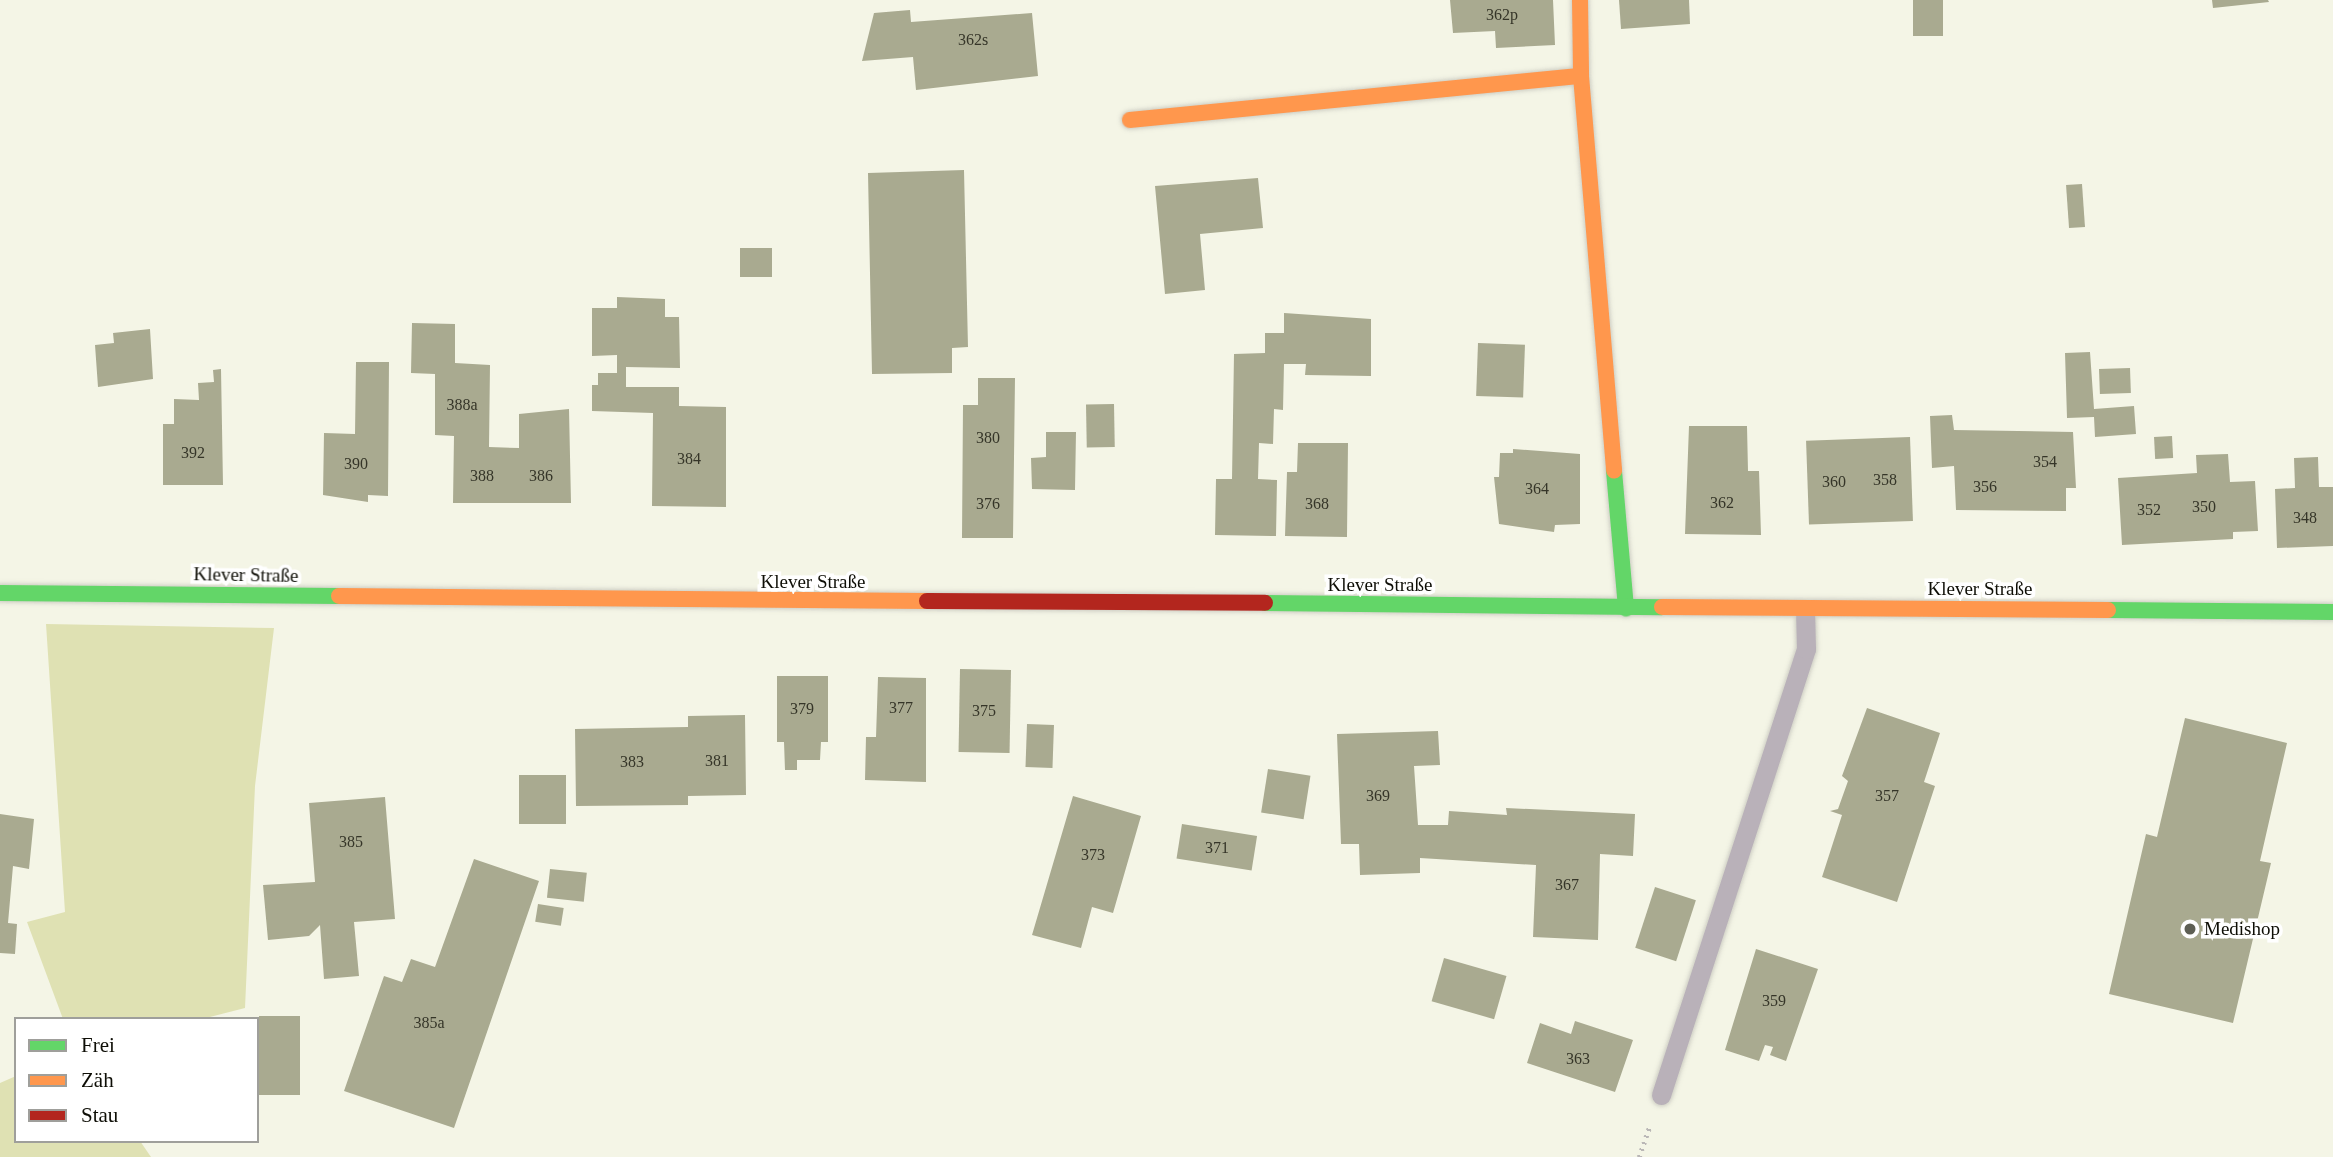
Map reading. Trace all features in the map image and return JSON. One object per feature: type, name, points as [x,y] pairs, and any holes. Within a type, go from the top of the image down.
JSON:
[{"type":"street","points":[[1580,0],[1581,76],[1626,608]]},
{"type":"street","points":[[1130,120],[1581,76]]},
{"type":"street","name":"Klever Straße","points":[[0,593],[2333,612]]},
{"type":"lane","points":[[1661,1095],[1806,649],[1805,609]]},
{"type":"green space","points":[[46,624],[274,628],[255,786],[245,1008],[210,1017],[62,1017],[27,922],[65,912]]},
{"type":"green space","points":[[14,1077],[14,1143],[141,1143],[151,1157],[0,1157],[0,1083]]},
{"type":"building","points":[[1450,0],[1553,0],[1555,45],[1496,48],[1495,31],[1453,33]]},
{"type":"building","points":[[1619,0],[1689,0],[1690,24],[1621,29]]},
{"type":"building","points":[[1913,0],[1943,0],[1943,36],[1913,36]]},
{"type":"building","points":[[2212,0],[2268,0],[2269,2],[2213,8]]},
{"type":"building","points":[[910,10],[911,22],[1032,13],[1038,76],[916,90],[913,57],[862,61],[874,13]]},
{"type":"building","points":[[964,170],[968,347],[952,348],[952,373],[872,374],[868,173]]},
{"type":"building","points":[[1258,178],[1263,228],[1200,234],[1205,290],[1165,294],[1155,186]]},
{"type":"building","points":[[2082,184],[2085,227],[2069,228],[2066,185]]},
{"type":"building","points":[[740,248],[772,248],[772,277],[740,277]]},
{"type":"building","points":[[617,297],[665,299],[665,317],[679,317],[680,368],[626,367],[626,387],[679,387],[679,406],[726,407],[726,507],[652,506],[653,413],[592,411],[592,385],[598,385],[598,373],[617,373],[617,355],[592,356],[592,308],[617,308]]},
{"type":"building","points":[[1284,313],[1371,319],[1371,376],[1305,375],[1306,364],[1284,364],[1283,410],[1274,409],[1273,444],[1259,443],[1258,479],[1277,480],[1276,536],[1215,535],[1216,479],[1232,479],[1234,354],[1265,353],[1265,333],[1284,333]]},
{"type":"building","points":[[412,323],[455,324],[455,363],[490,365],[489,447],[519,448],[519,414],[569,409],[571,503],[453,503],[454,436],[435,435],[435,374],[411,373]]},
{"type":"building","points":[[150,329],[153,379],[98,387],[95,345],[114,343],[113,333]]},
{"type":"building","points":[[1478,343],[1525,345],[1523,398],[1476,396]]},
{"type":"building","points":[[2090,352],[2094,409],[2134,406],[2136,434],[2095,437],[2094,417],[2067,418],[2065,353]]},
{"type":"building","points":[[356,362],[389,362],[388,496],[368,495],[368,502],[323,495],[324,433],[355,434]]},
{"type":"building","points":[[2130,368],[2131,393],[2100,394],[2099,369]]},
{"type":"building","points":[[221,369],[223,485],[163,485],[163,424],[174,424],[174,399],[199,400],[198,383],[214,382],[213,370]]},
{"type":"building","points":[[978,378],[1015,378],[1013,538],[962,538],[963,405],[978,405]]},
{"type":"building","points":[[1086,404],[1114,404],[1115,447],[1087,447]]},
{"type":"building","points":[[1952,415],[1954,430],[2073,432],[2076,488],[2066,488],[2066,511],[1956,510],[1954,466],[1932,468],[1930,416]]},
{"type":"building","points":[[1689,426],[1747,426],[1748,471],[1759,471],[1761,535],[1685,534]]},
{"type":"building","points":[[1046,432],[1076,432],[1075,490],[1032,489],[1031,458],[1046,457]]},
{"type":"building","points":[[2172,436],[2173,458],[2155,459],[2154,437]]},
{"type":"building","points":[[1910,437],[1913,521],[1809,525],[1806,441]]},
{"type":"building","points":[[1298,443],[1348,443],[1347,537],[1285,536],[1287,472],[1297,472]]},
{"type":"building","points":[[1513,449],[1580,454],[1580,524],[1555,525],[1554,532],[1499,524],[1494,477],[1499,477],[1500,453],[1513,453]]},
{"type":"building","points":[[2228,454],[2230,482],[2255,481],[2258,531],[2233,532],[2233,539],[2122,545],[2118,478],[2197,473],[2196,455]]},
{"type":"building","points":[[2318,457],[2319,487],[2333,487],[2333,546],[2277,548],[2275,489],[2295,488],[2294,458]]},
{"type":"building","points":[[960,669],[1011,670],[1010,753],[959,752]]},
{"type":"building","points":[[777,676],[828,676],[828,742],[821,742],[820,760],[797,760],[797,770],[785,770],[784,742],[777,742]]},
{"type":"building","points":[[878,677],[926,678],[926,782],[865,780],[866,737],[876,737]]},
{"type":"building","points":[[1867,708],[1940,733],[1924,782],[1935,786],[1897,902],[1822,877],[1842,815],[1830,811],[1838,809],[1848,781],[1842,776]]},
{"type":"building","points":[[745,715],[746,795],[688,796],[688,805],[576,806],[575,729],[688,727],[688,716]]},
{"type":"building","name":"Medishop","points":[[2185,718],[2287,743],[2260,861],[2271,863],[2233,1023],[2109,994],[2146,834],[2157,837]]},
{"type":"building","points":[[1027,724],[1054,725],[1052,768],[1025,767]]},
{"type":"building","points":[[1438,731],[1440,765],[1414,766],[1418,825],[1448,825],[1449,811],[1507,815],[1506,808],[1635,814],[1633,856],[1600,854],[1598,940],[1533,937],[1536,865],[1420,858],[1420,873],[1360,875],[1359,844],[1341,844],[1337,734]]},
{"type":"building","points":[[1268,769],[1310,776],[1304,819],[1261,812]]},
{"type":"building","points":[[519,775],[566,775],[566,824],[519,824]]},
{"type":"building","points":[[1073,796],[1141,816],[1113,913],[1092,907],[1081,948],[1032,935]]},
{"type":"building","points":[[385,797],[395,919],[354,922],[359,976],[324,979],[320,925],[309,936],[268,940],[263,885],[315,882],[309,803]]},
{"type":"building","points":[[0,814],[34,819],[29,869],[13,866],[8,923],[17,924],[15,954],[0,953]]},
{"type":"building","points":[[1182,824],[1257,836],[1252,870],[1177,859]]},
{"type":"building","points":[[474,859],[539,881],[454,1128],[344,1091],[384,976],[402,982],[411,959],[435,967]]},
{"type":"building","points":[[550,869],[587,873],[584,902],[547,898]]},
{"type":"building","points":[[1655,887],[1696,900],[1676,961],[1635,948]]},
{"type":"building","points":[[538,904],[564,908],[561,926],[535,922]]},
{"type":"building","points":[[1756,949],[1818,969],[1786,1061],[1770,1055],[1773,1047],[1765,1045],[1759,1061],[1725,1050]]},
{"type":"building","points":[[1444,958],[1506,976],[1494,1019],[1432,1001]]},
{"type":"building","points":[[259,1016],[300,1016],[300,1095],[259,1095]]},
{"type":"building","points":[[1575,1021],[1633,1040],[1615,1092],[1527,1063],[1540,1023],[1571,1034]]},
{"type":"traffic: fast","points":[[1614,471],[1626,608]]},
{"type":"traffic: fast","points":[[0,593],[339,596]]},
{"type":"traffic: fast","points":[[1265,603],[1662,607]]},
{"type":"traffic: fast","points":[[2108,610],[2333,612]]},
{"type":"traffic: slow","points":[[1580,0],[1581,76],[1614,471]]},
{"type":"traffic: slow","points":[[1130,120],[1581,76]]},
{"type":"traffic: slow","points":[[339,596],[927,601]]},
{"type":"traffic: slow","points":[[1662,607],[2108,610]]},
{"type":"traffic: jam","points":[[927,601],[1265,603]]},
{"type":"place","name":"Medishop","points":[[2190,929]]}]
